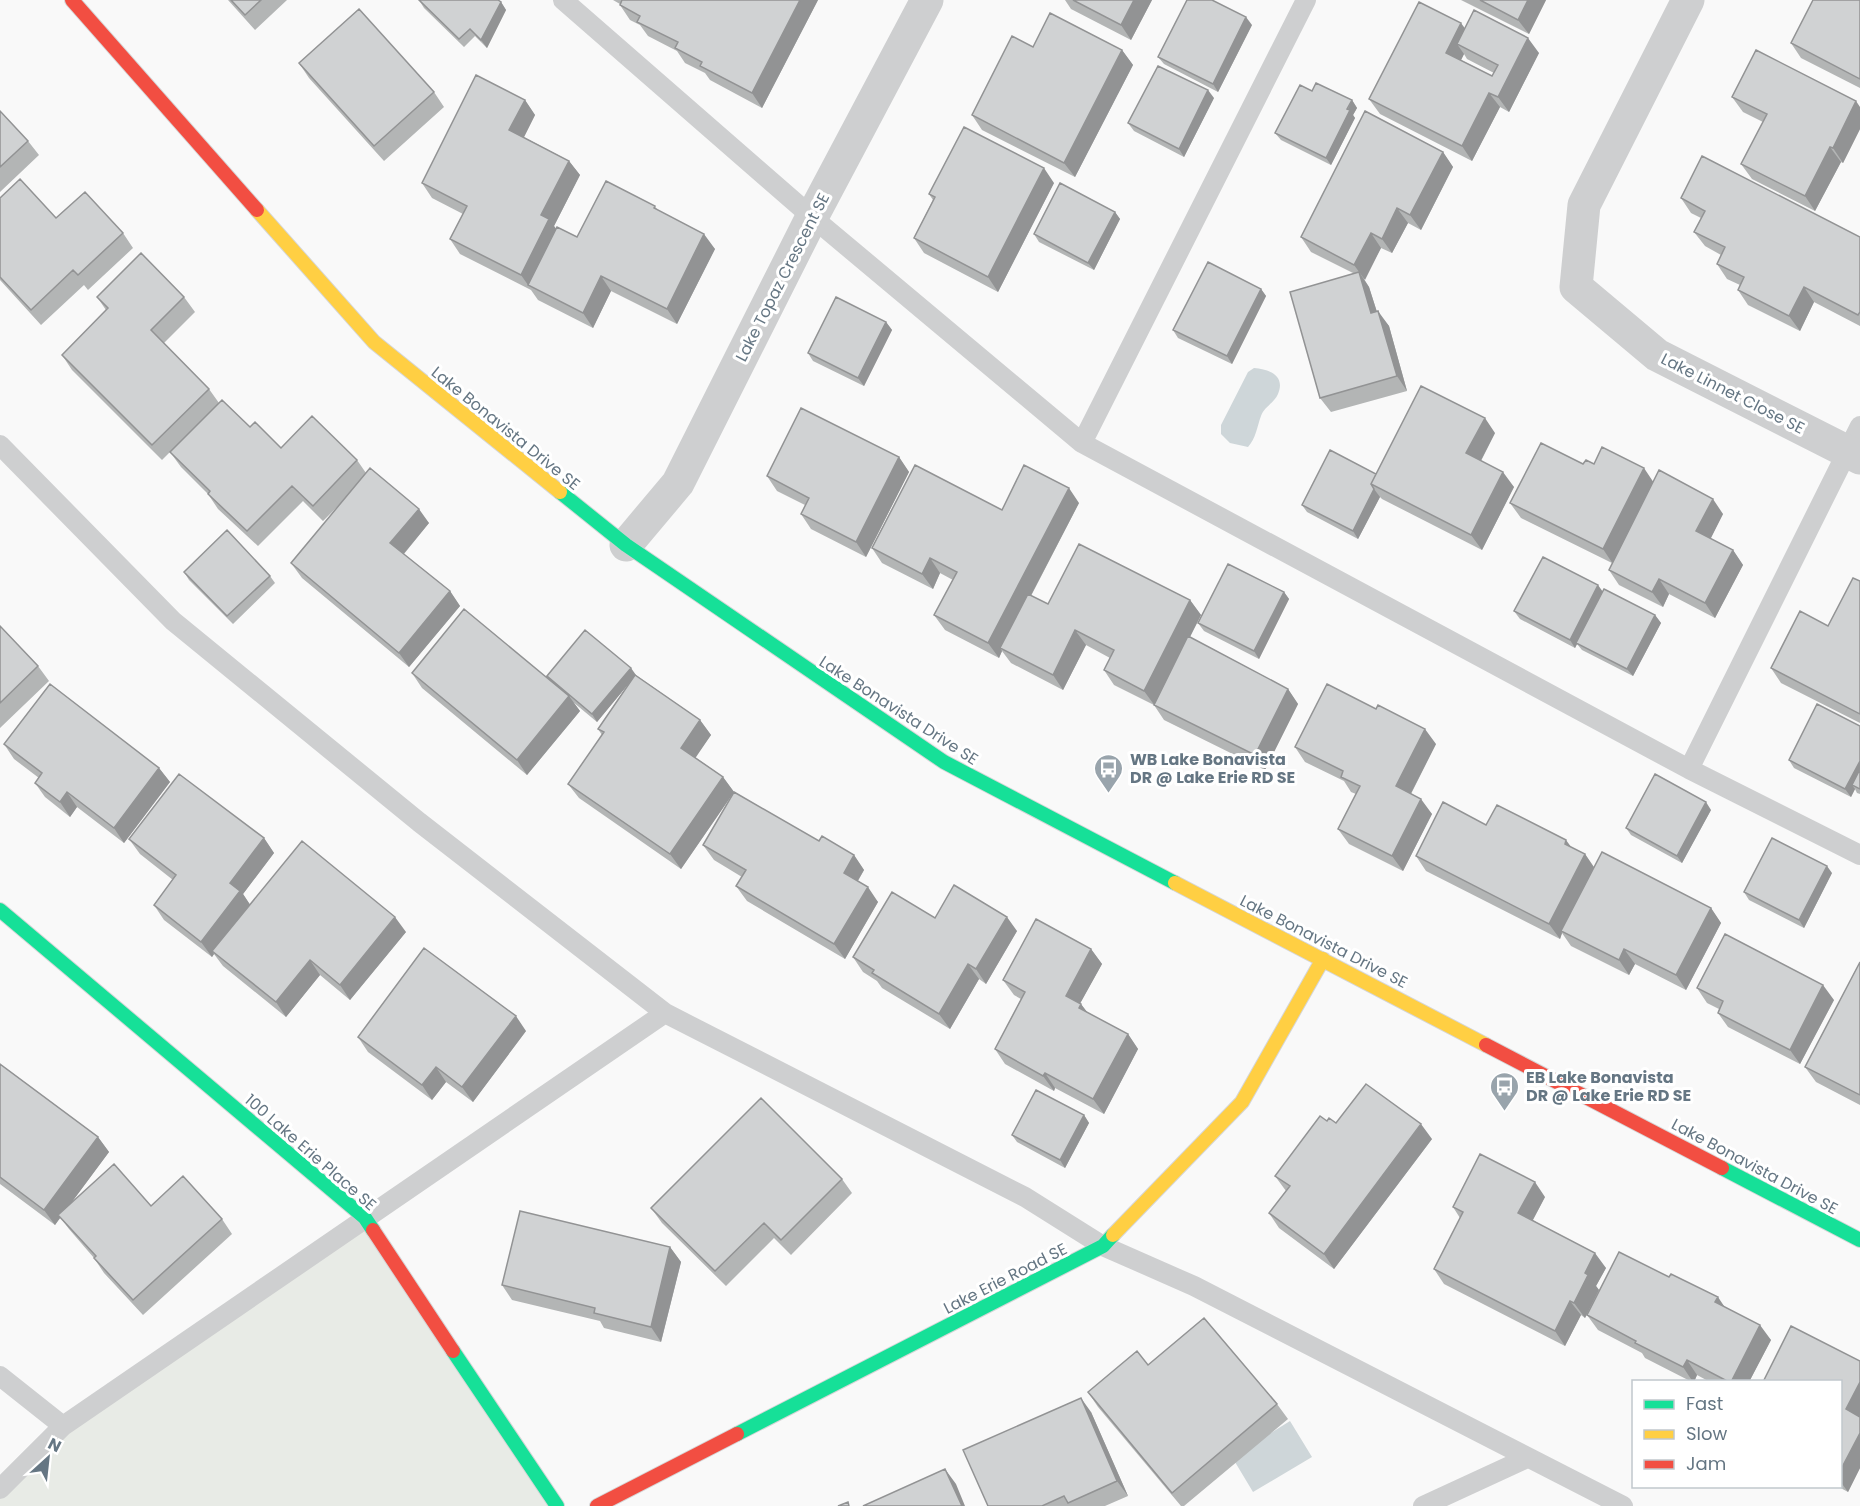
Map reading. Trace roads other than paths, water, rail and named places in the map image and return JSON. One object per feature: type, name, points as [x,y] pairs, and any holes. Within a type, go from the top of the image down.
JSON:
[{"type":"street","name":"Lake Bonavista Drive SE","points":[[72,0],[374,342],[626,545],[944,762],[1860,1240]]},
{"type":"street","name":"Lake Topaz Crescent SE","points":[[626,545],[678,483],[812,217],[927,0]]},
{"type":"street","name":"Lake Linnet Close SE","points":[[1688,0],[1584,205],[1576,287],[1657,355],[1855,445]]},
{"type":"street","name":"100 Lake Erie Place SE","points":[[0,910],[365,1218],[556,1506]]},
{"type":"street","name":"Lake Erie Road SE","points":[[597,1506],[1104,1246],[1242,1102],[1323,959]]},
{"type":"lane","points":[[563,0],[812,217],[1082,443],[1689,769],[1860,855]]},
{"type":"lane","points":[[1082,443],[1306,0]]},
{"type":"lane","points":[[0,445],[173,621],[419,822],[665,1013],[1025,1197],[1104,1246],[1194,1286],[1623,1506]]},
{"type":"lane","points":[[1689,769],[1855,445]]},
{"type":"lane","points":[[0,1489],[63,1426],[665,1013]]},
{"type":"lane","points":[[0,1376],[63,1426]]},
{"type":"lane","points":[[1423,1506],[1527,1458]]},
{"type":"place","name":"WB Lake Bonavista DR @ Lake Erie RD SE","points":[[1109,794]]},
{"type":"place","name":"EB Lake Bonavista DR @ Lake Erie RD SE","points":[[1505,1112]]}]
